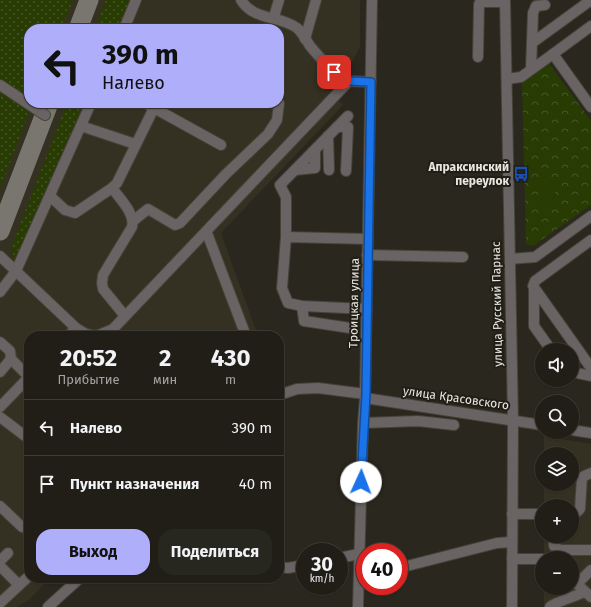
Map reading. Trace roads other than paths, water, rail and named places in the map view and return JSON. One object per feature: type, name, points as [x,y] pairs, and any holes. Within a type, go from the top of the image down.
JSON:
[{"type":"street","points":[[126,24],[136,0]]},
{"type":"street","points":[[240,0],[247,10],[273,20],[289,23],[299,30],[317,55],[334,72],[349,81],[371,82]]},
{"type":"street","points":[[273,20],[279,0]]},
{"type":"street","points":[[305,39],[316,0]]},
{"type":"street","name":"Троицкая улица","points":[[359,543],[365,396],[372,0]]},
{"type":"street","points":[[532,43],[591,0]]},
{"type":"street","points":[[478,57],[479,4],[482,2],[505,1]]},
{"type":"street","name":"улица Русский Парнас","points":[[505,1],[513,420],[512,607]]},
{"type":"street","points":[[531,69],[533,11],[537,6],[545,5]]},
{"type":"street","points":[[507,79],[521,77],[591,26]]},
{"type":"street","points":[[553,54],[591,107]]},
{"type":"street","points":[[106,331],[113,329],[207,233],[349,81]]},
{"type":"street","points":[[0,85],[24,101]]},
{"type":"street","points":[[34,108],[45,115]]},
{"type":"street","points":[[0,292],[16,271],[89,108]]},
{"type":"street","points":[[50,196],[65,210],[75,213],[112,188],[117,183],[135,144],[148,108]]},
{"type":"street","points":[[154,108],[221,145]]},
{"type":"street","points":[[133,221],[148,210],[175,226],[180,223],[226,174],[268,134],[276,120],[278,108]]},
{"type":"street","points":[[348,116],[315,150],[315,168],[295,170],[280,185],[286,197],[286,237],[282,288],[288,303],[302,306],[367,309]]},
{"type":"street","points":[[81,126],[135,144]]},
{"type":"street","points":[[337,127],[348,127],[346,171]]},
{"type":"street","points":[[328,136],[329,170]]},
{"type":"street","points":[[112,188],[132,215],[133,221],[132,227],[103,275],[102,283],[103,289],[125,316]]},
{"type":"street","points":[[510,260],[535,257],[591,216]]},
{"type":"street","points":[[207,233],[244,331]]},
{"type":"street","points":[[286,237],[368,239]]},
{"type":"street","points":[[546,343],[534,326],[535,281],[591,240]]},
{"type":"street","points":[[367,255],[462,257]]},
{"type":"street","points":[[0,256],[76,328],[82,331]]},
{"type":"street","points":[[534,289],[589,361]]},
{"type":"street","points":[[302,306],[304,321],[350,328]]},
{"type":"street","points":[[73,331],[76,328]]},
{"type":"street","points":[[0,342],[10,351],[11,359],[24,372]]},
{"type":"street","points":[[0,372],[11,359]]},
{"type":"street","points":[[579,373],[591,376]]},
{"type":"street","points":[[0,407],[24,382]]},
{"type":"street","name":"улица Красовского","points":[[284,393],[297,389],[304,389],[365,396],[535,424]]},
{"type":"street","points":[[0,417],[24,435]]},
{"type":"street","points":[[363,423],[418,421],[454,425]]},
{"type":"street","points":[[579,431],[591,433]]},
{"type":"street","points":[[579,510],[582,477],[591,473]]},
{"type":"street","points":[[0,506],[24,528]]},
{"type":"street","points":[[512,514],[535,514]]},
{"type":"street","points":[[408,566],[497,543],[512,542]]},
{"type":"street","points":[[554,543],[554,546],[560,550],[591,550]]},
{"type":"street","points":[[0,562],[8,553]]},
{"type":"street","points":[[512,559],[535,559]]},
{"type":"street","points":[[0,566],[19,585]]},
{"type":"street","points":[[284,568],[296,567]]},
{"type":"street","points":[[579,578],[591,570]]},
{"type":"street","points":[[0,603],[24,580]]},
{"type":"street","points":[[48,607],[74,583]]},
{"type":"street","points":[[550,607],[556,602],[563,602],[588,595],[579,585]]},
{"type":"street","name":"Троицкая улица","points":[[358,607],[360,595]]},
{"type":"place","name":"Апраксинский переулок","points":[[521,174]]}]
